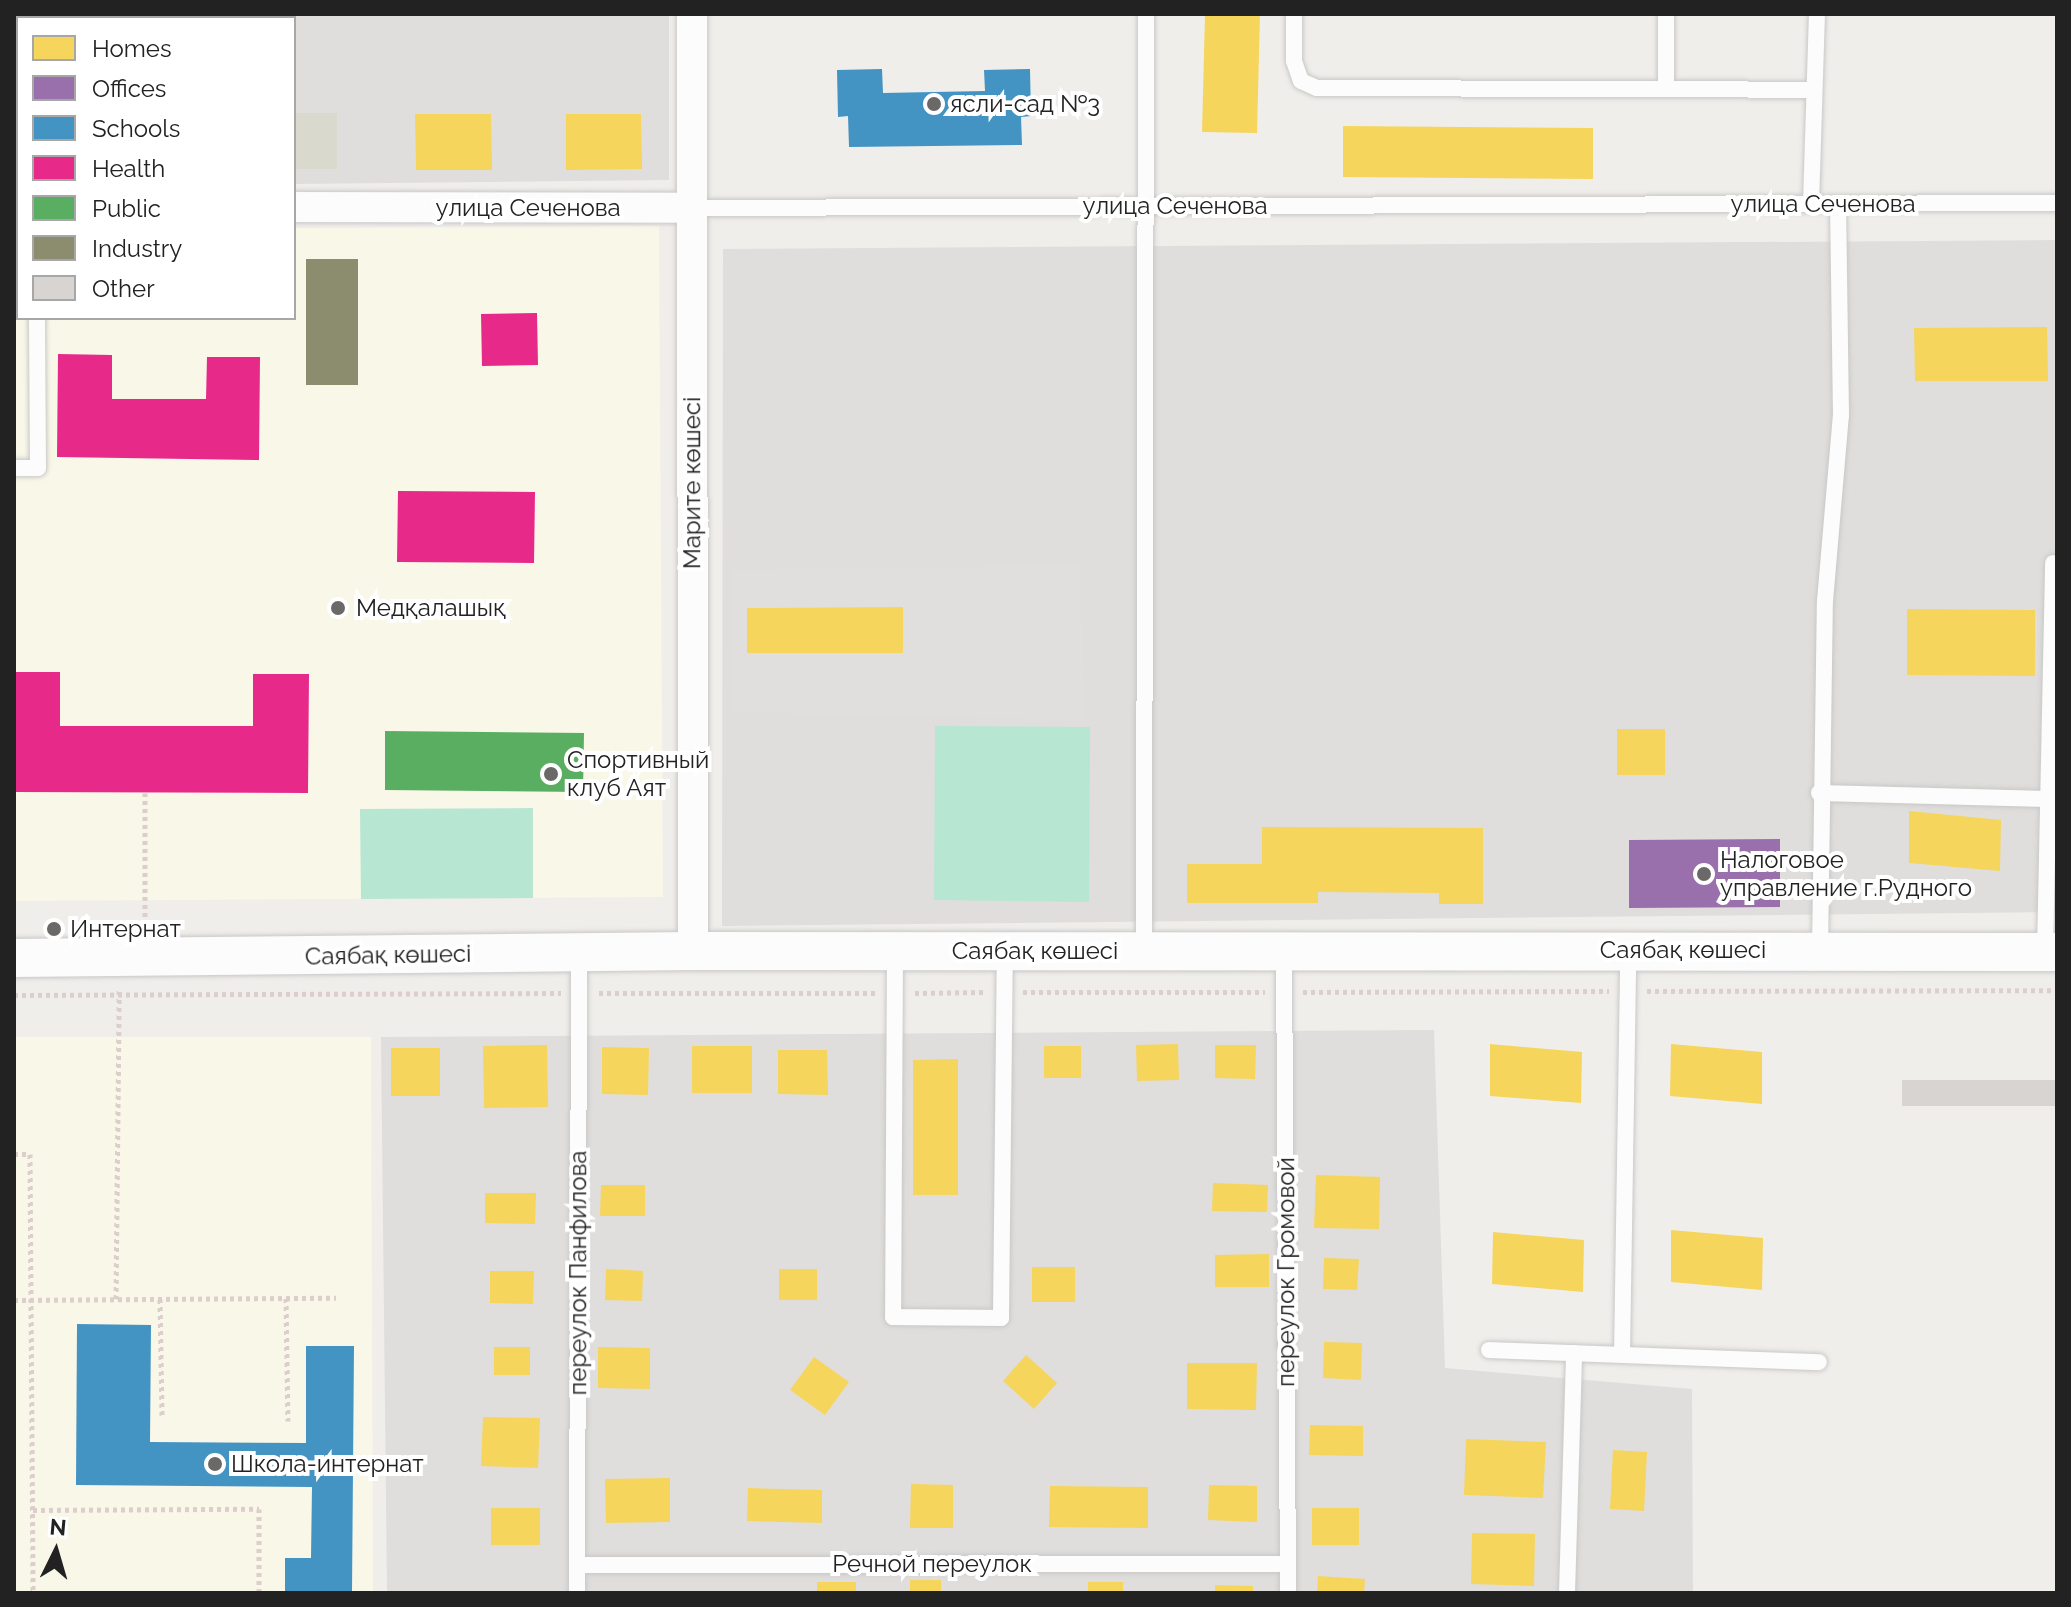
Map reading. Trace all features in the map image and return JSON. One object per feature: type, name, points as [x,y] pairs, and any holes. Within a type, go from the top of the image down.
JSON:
[{"type":"street","name":"Марите көшесі","points":[[692,14],[693,951]]},
{"type":"street","name":"улица Сеченова","points":[[296,207],[692,208]]},
{"type":"street","name":"Саябақ көшесі","points":[[14,958],[128,969],[693,951],[2051,952]]},
{"type":"lane","points":[[1144,951],[1146,14]]},
{"type":"lane","points":[[1294,14],[1294,61],[1301,81],[1317,88],[1666,87],[1814,90]]},
{"type":"lane","points":[[1666,14],[1666,87]]},
{"type":"lane","points":[[1811,204],[1817,14]]},
{"type":"lane","name":"улица Сеченова","points":[[692,208],[2057,203]]},
{"type":"lane","points":[[1820,951],[1819,793],[1825,601],[1841,416],[1838,204]]},
{"type":"lane","points":[[14,468],[38,468],[37,320]]},
{"type":"lane","points":[[2051,952],[2048,799],[2053,563]]},
{"type":"lane","points":[[1819,793],[2048,799]]},
{"type":"lane","points":[[1622,1355],[1628,950]]},
{"type":"lane","points":[[895,952],[893,1317],[1001,1318],[1005,951]]},
{"type":"lane","name":"переулок Громовой","points":[[1284,951],[1288,1593]]},
{"type":"lane","name":"переулок Панфилова","points":[[577,1593],[579,953]]},
{"type":"lane","points":[[1489,1350],[1819,1362]]},
{"type":"lane","points":[[1567,1593],[1574,1353]]},
{"type":"lane","name":"Речной переулок","points":[[577,1565],[1288,1564]]},
{"type":"path","points":[[116,1299],[128,969],[145,793]]},
{"type":"path","points":[[14,995],[128,969],[579,993],[2057,990]]},
{"type":"path","points":[[14,1154],[30,1154],[33,1593]]},
{"type":"path","points":[[286,1298],[288,1421]]},
{"type":"path","points":[[14,1300],[336,1298]]},
{"type":"path","points":[[160,1299],[162,1417]]},
{"type":"path","points":[[33,1510],[259,1509],[259,1593]]},
{"type":"shaded area","points":[[14,14],[669,14],[669,180],[296,184],[296,16],[16,16],[14,186]]},
{"type":"shaded area","points":[[296,113],[337,113],[337,169],[296,169]]},
{"type":"shaded area","name":"Медқалашық","points":[[659,226],[663,897],[14,901],[14,229],[16,320],[296,320],[296,228]]},
{"type":"shaded area","points":[[2057,240],[2057,912],[722,926],[723,249]]},
{"type":"shaded area","points":[[1080,565],[1084,720],[732,712],[731,570]]},
{"type":"shaded area","points":[[1434,1030],[1445,1368],[1692,1389],[1693,1593],[387,1593],[381,1037]]},
{"type":"shaded area","points":[[14,1037],[371,1037],[373,1593],[14,1593]]},
{"type":"green space","points":[[935,726],[1090,727],[1089,902],[934,900]]},
{"type":"green space","points":[[533,808],[533,898],[361,899],[360,809]]},
{"type":"building: Homes","points":[[1205,14],[1260,14],[1257,133],[1202,132]]},
{"type":"building: Homes","points":[[415,114],[491,114],[492,170],[416,170]]},
{"type":"building: Homes","points":[[566,114],[641,114],[642,169],[566,170]]},
{"type":"building: Homes","points":[[1343,126],[1593,128],[1593,179],[1343,177]]},
{"type":"building: Homes","points":[[2047,327],[2048,381],[1915,381],[1914,328]]},
{"type":"building: Homes","points":[[903,607],[903,653],[747,653],[747,608]]},
{"type":"building: Homes","points":[[1907,609],[2035,610],[2035,676],[1907,675]]},
{"type":"building: Homes","points":[[1617,729],[1665,729],[1665,775],[1617,775]]},
{"type":"building: Homes","points":[[1909,811],[2001,820],[2000,871],[1909,863]]},
{"type":"building: Homes","points":[[1262,827],[1483,828],[1483,904],[1439,904],[1439,893],[1318,892],[1318,903],[1187,903],[1187,864],[1262,864]]},
{"type":"building: Homes","points":[[1178,1044],[1179,1080],[1137,1081],[1136,1045]]},
{"type":"building: Homes","points":[[1490,1044],[1582,1052],[1581,1103],[1490,1096]]},
{"type":"building: Homes","points":[[1671,1044],[1762,1052],[1762,1104],[1670,1096]]},
{"type":"building: Homes","points":[[547,1045],[548,1107],[484,1108],[483,1046]]},
{"type":"building: Homes","points":[[1215,1045],[1256,1045],[1255,1079],[1215,1078]]},
{"type":"building: Homes","points":[[692,1046],[752,1046],[752,1093],[692,1093]]},
{"type":"building: Homes","points":[[1044,1046],[1081,1046],[1081,1078],[1044,1078]]},
{"type":"building: Homes","points":[[602,1047],[649,1048],[648,1095],[602,1094]]},
{"type":"building: Homes","points":[[391,1048],[440,1048],[440,1096],[391,1096]]},
{"type":"building: Homes","points":[[778,1050],[827,1050],[828,1095],[778,1094]]},
{"type":"building: Homes","points":[[958,1059],[958,1195],[913,1195],[913,1060]]},
{"type":"building: Homes","points":[[1316,1175],[1380,1177],[1379,1229],[1314,1228]]},
{"type":"building: Homes","points":[[1213,1183],[1268,1185],[1267,1212],[1212,1211]]},
{"type":"building: Homes","points":[[601,1185],[645,1185],[645,1216],[600,1216]]},
{"type":"building: Homes","points":[[485,1193],[536,1193],[535,1224],[485,1223]]},
{"type":"building: Homes","points":[[1671,1230],[1763,1238],[1762,1290],[1671,1282]]},
{"type":"building: Homes","points":[[1493,1232],[1584,1240],[1583,1292],[1492,1284]]},
{"type":"building: Homes","points":[[1269,1254],[1269,1287],[1215,1287],[1215,1255]]},
{"type":"building: Homes","points":[[1324,1258],[1359,1259],[1357,1290],[1323,1289]]},
{"type":"building: Homes","points":[[1032,1267],[1075,1267],[1075,1302],[1032,1302]]},
{"type":"building: Homes","points":[[606,1269],[643,1271],[642,1301],[605,1300]]},
{"type":"building: Homes","points":[[779,1269],[817,1269],[817,1300],[779,1300]]},
{"type":"building: Homes","points":[[490,1271],[534,1271],[533,1304],[490,1303]]},
{"type":"building: Homes","points":[[1324,1342],[1362,1343],[1361,1380],[1323,1378]]},
{"type":"building: Homes","points":[[494,1347],[530,1347],[530,1375],[494,1375]]},
{"type":"building: Homes","points":[[598,1347],[650,1348],[650,1389],[598,1388]]},
{"type":"building: Homes","points":[[1026,1355],[1057,1383],[1034,1409],[1003,1381]]},
{"type":"building: Homes","points":[[814,1357],[849,1382],[825,1415],[790,1390]]},
{"type":"building: Homes","points":[[1187,1363],[1257,1363],[1256,1410],[1187,1409]]},
{"type":"building: Homes","points":[[483,1417],[540,1418],[538,1468],[481,1466]]},
{"type":"building: Homes","points":[[1310,1425],[1363,1426],[1363,1456],[1309,1455]]},
{"type":"building: Homes","points":[[1466,1439],[1546,1442],[1543,1498],[1464,1495]]},
{"type":"building: Homes","points":[[1613,1450],[1647,1452],[1644,1511],[1610,1509]]},
{"type":"building: Homes","points":[[670,1478],[670,1522],[606,1523],[605,1479]]},
{"type":"building: Homes","points":[[911,1484],[953,1485],[953,1528],[910,1528]]},
{"type":"building: Homes","points":[[1209,1485],[1257,1486],[1257,1522],[1208,1520]]},
{"type":"building: Homes","points":[[1050,1486],[1148,1487],[1148,1528],[1049,1527]]},
{"type":"building: Homes","points":[[748,1488],[822,1490],[822,1523],[747,1521]]},
{"type":"building: Homes","points":[[491,1508],[540,1508],[540,1545],[491,1545]]},
{"type":"building: Homes","points":[[1312,1508],[1359,1508],[1359,1545],[1312,1545]]},
{"type":"building: Homes","points":[[1472,1533],[1535,1534],[1534,1586],[1471,1584]]},
{"type":"building: Homes","points":[[1318,1576],[1365,1579],[1364,1593],[1317,1593]]},
{"type":"building: Homes","points":[[910,1580],[941,1580],[941,1593],[910,1593]]},
{"type":"building: Homes","points":[[817,1582],[856,1582],[856,1593],[817,1593]]},
{"type":"building: Homes","points":[[1088,1582],[1123,1582],[1123,1593],[1088,1593]]},
{"type":"building: Homes","points":[[1215,1585],[1253,1586],[1253,1593],[1215,1593]]},
{"type":"building: Offices","name":"Налоговое управление г.Рудного","points":[[1780,839],[1780,907],[1629,908],[1629,840]]},
{"type":"building: Schools","name":"ясли-сад №3","points":[[882,69],[883,93],[985,91],[984,70],[1030,69],[1031,116],[1021,117],[1022,145],[849,147],[848,116],[838,117],[837,70]]},
{"type":"building: Schools","name":"Школа-интернат","points":[[77,1324],[151,1325],[150,1442],[306,1443],[306,1346],[354,1346],[352,1593],[285,1593],[285,1558],[311,1558],[312,1487],[76,1485]]},
{"type":"building: Health","points":[[537,313],[538,365],[482,366],[481,314]]},
{"type":"building: Health","points":[[58,354],[112,355],[112,399],[206,399],[207,357],[260,357],[259,460],[57,457]]},
{"type":"building: Health","points":[[398,491],[535,492],[534,563],[397,562]]},
{"type":"building: Health","points":[[14,672],[60,672],[60,726],[253,726],[253,674],[309,674],[308,793],[14,792]]},
{"type":"building: Public","points":[[385,731],[584,733],[583,792],[385,790]]},
{"type":"building: Industry","points":[[306,259],[358,259],[358,385],[306,385]]},
{"type":"building: Other","points":[[1902,1080],[2057,1080],[2057,1106],[1902,1106]]},
{"type":"place","name":"ясли-сад №3","points":[[934,104]]},
{"type":"place","name":"Медқалашық","points":[[338,608]]},
{"type":"place","name":"Спортивный клуб Аят","points":[[551,774]]},
{"type":"place","name":"Налоговое управление г.Рудного","points":[[1704,874]]},
{"type":"place","name":"Интернат","points":[[54,929]]},
{"type":"place","name":"Школа-интернат","points":[[215,1464]]}]
